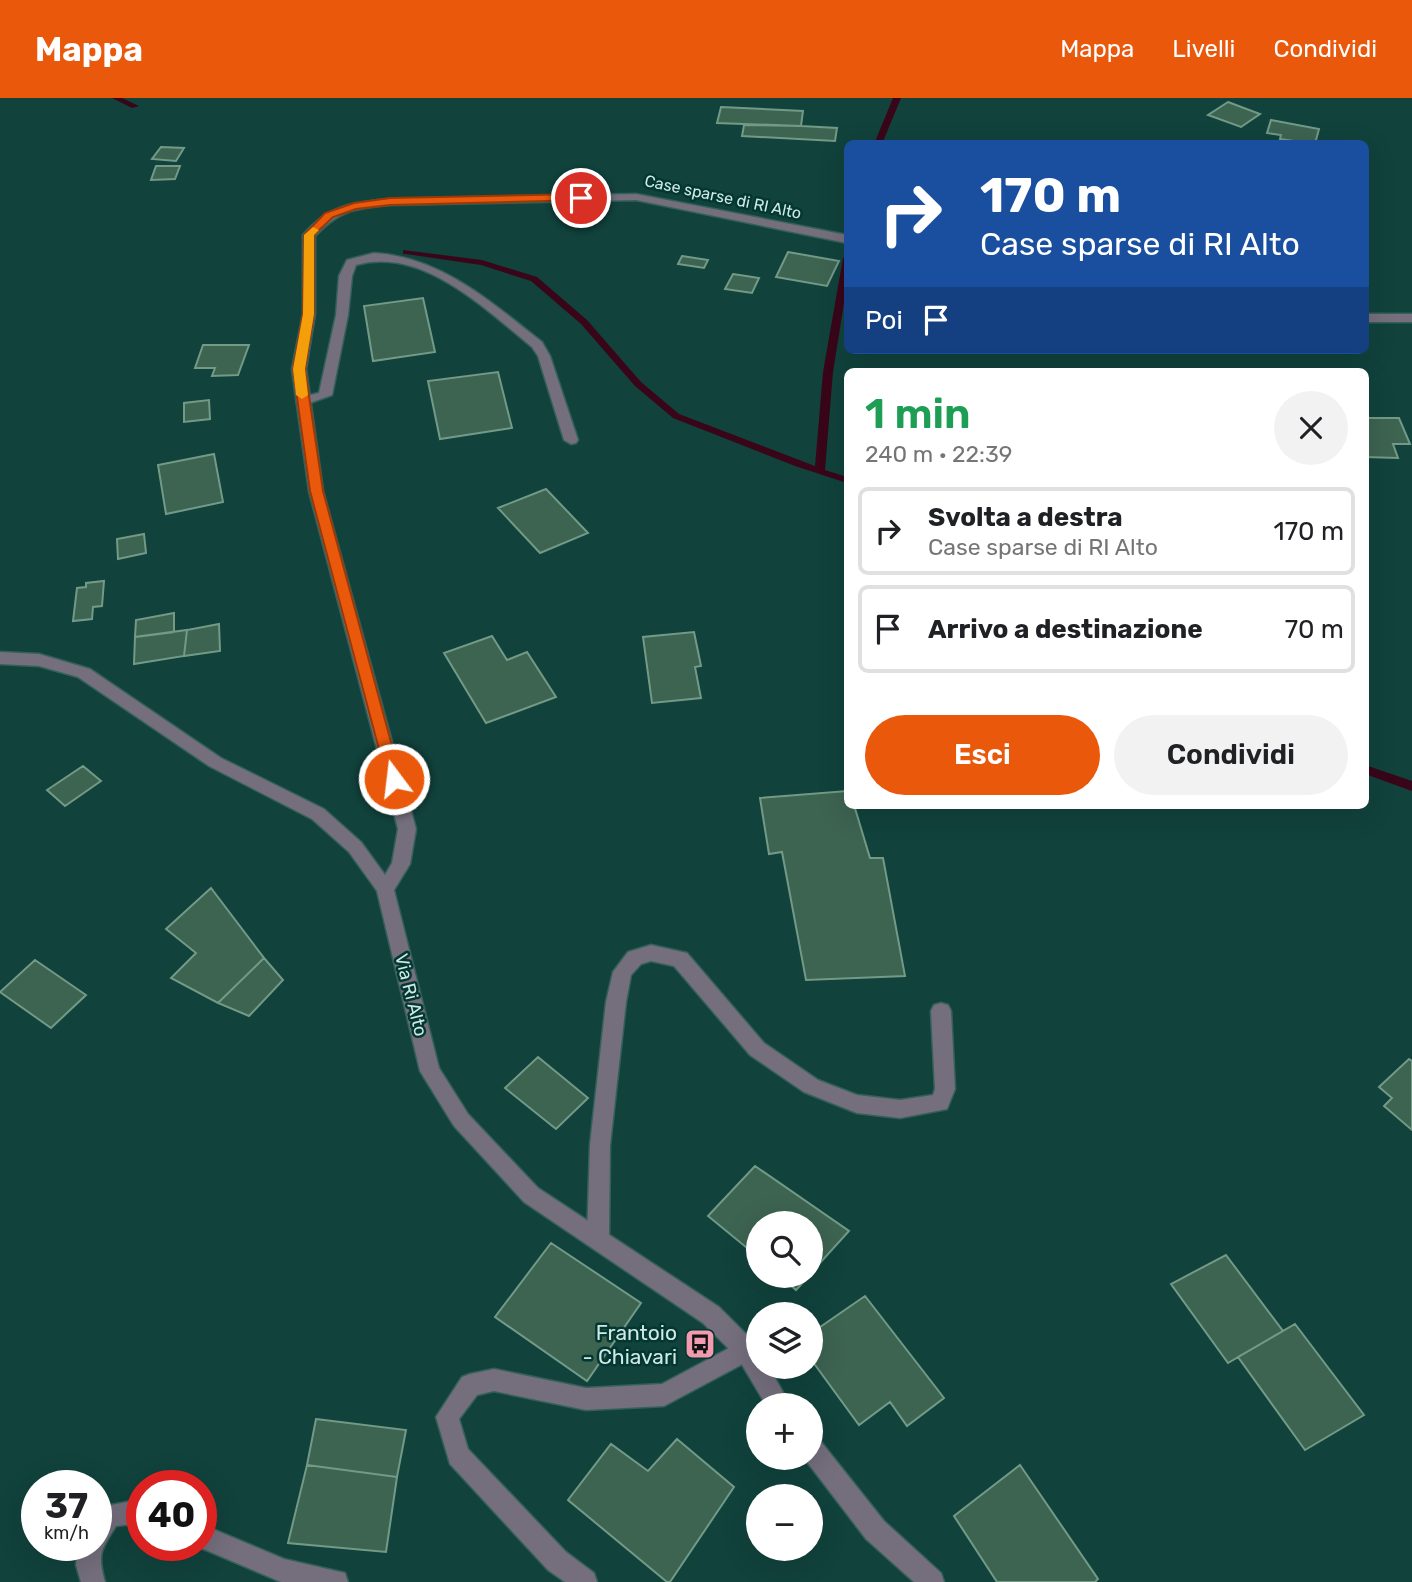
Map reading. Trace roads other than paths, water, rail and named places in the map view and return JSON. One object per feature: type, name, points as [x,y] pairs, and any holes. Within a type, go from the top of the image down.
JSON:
[{"type":"street","name":"Case sparse di RI Alto","points":[[385,889],[401,864],[407,829],[316,491],[299,369],[309,314],[309,235],[329,215],[354,206],[390,202],[636,197],[844,238]]},
{"type":"street","points":[[302,401],[325,395],[326,378],[343,313],[344,275],[351,263],[378,254],[393,256],[439,273],[537,345],[544,356],[571,440]]},
{"type":"street","points":[[1369,318],[1412,318]]},
{"type":"street","name":"Via Ri Alto","points":[[0,658],[39,660],[84,673],[215,762],[318,814],[355,847],[385,889],[430,1070],[461,1120],[531,1195],[711,1315],[746,1350]]},
{"type":"street","points":[[598,1239],[600,1145],[616,1002],[622,972],[635,958],[651,953],[680,959],[757,1049],[811,1086],[857,1104],[900,1109],[940,1102],[945,1089],[942,1011]]},
{"type":"street","points":[[585,1582],[557,1561],[458,1456],[447,1417],[470,1385],[494,1380],[586,1399],[664,1395],[746,1350]]},
{"type":"street","points":[[823,1463],[875,1530],[932,1582]]},
{"type":"street","points":[[217,1543],[284,1572],[336,1582]]},
{"type":"street","points":[[88,1561],[93,1582]]},
{"type":"waterway","points":[[116,98],[135,106]]},
{"type":"waterway","points":[[880,140],[897,98]]},
{"type":"waterway","points":[[406,252],[482,263],[534,279],[584,322],[638,384],[676,416],[844,479]]},
{"type":"waterway","points":[[820,471],[828,372],[844,276]]},
{"type":"waterway","points":[[1369,770],[1412,786]]},
{"type":"place","name":"Frantoio - Chiavari","points":[[700,1344]]}]
